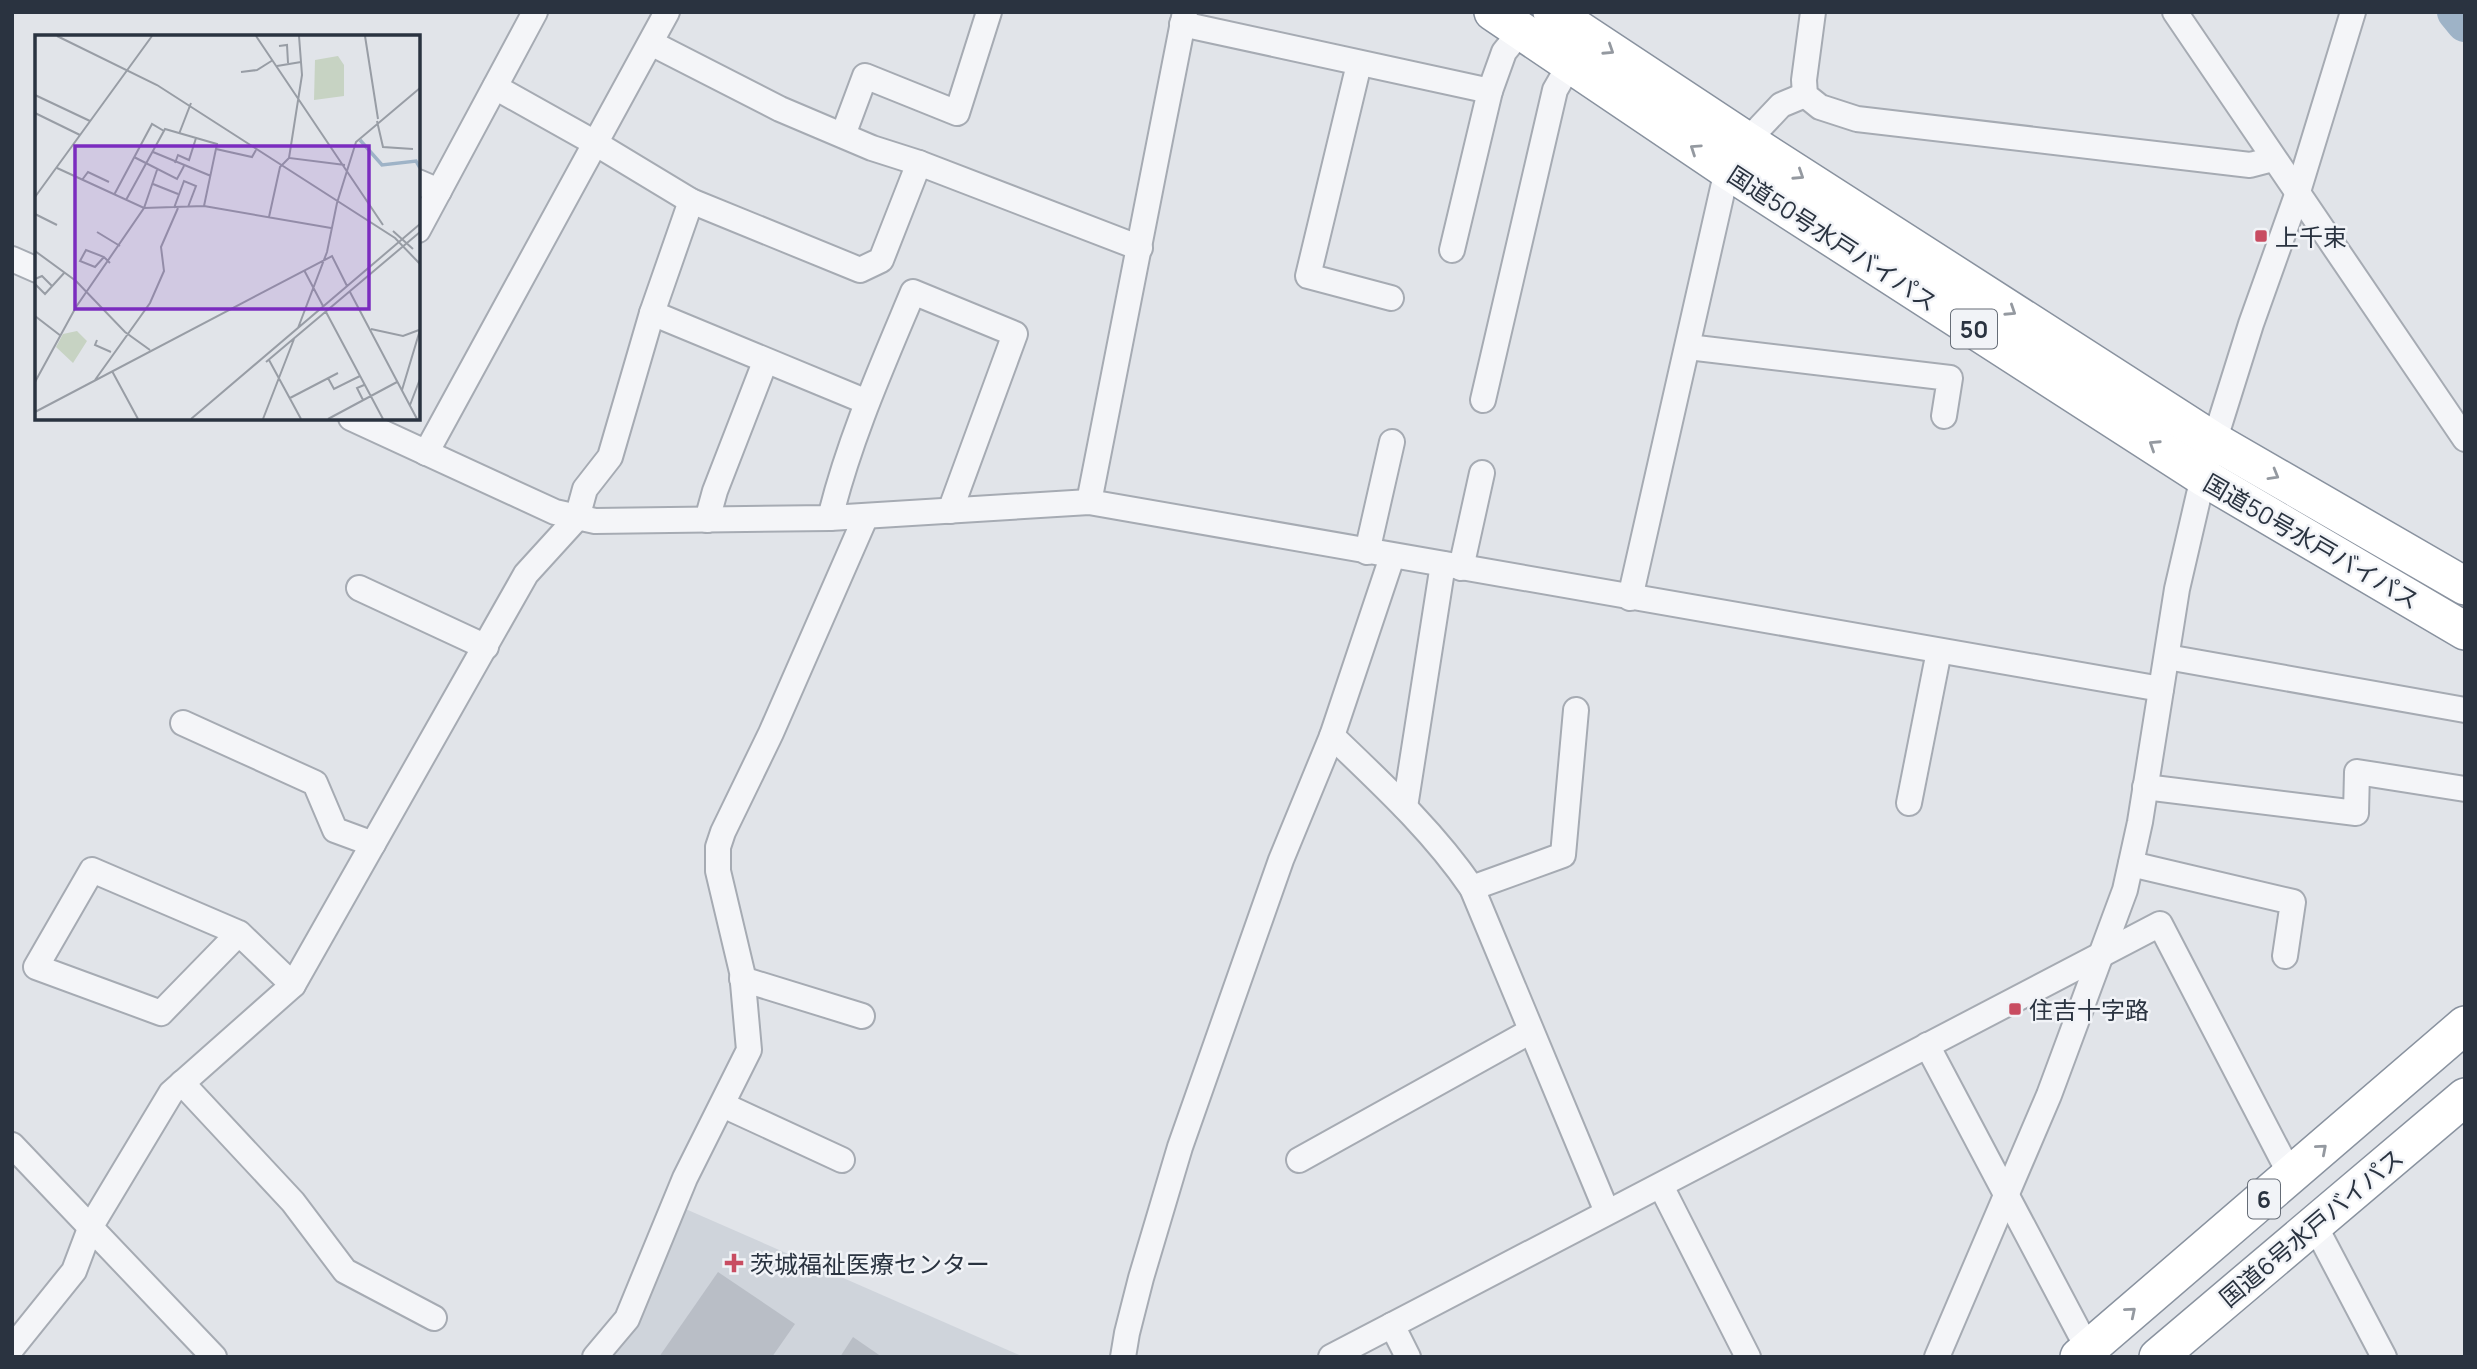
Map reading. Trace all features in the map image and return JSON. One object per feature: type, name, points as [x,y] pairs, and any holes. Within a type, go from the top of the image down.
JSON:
[{"type":"highway","name":"国道50号水戸バイパス","points":[[1552,12],[1737,156],[2203,477],[2465,631]]},
{"type":"highway","name":"国道50号水戸バイパス","points":[[1507,21],[1570,64],[1737,156],[2214,441],[2465,586]]},
{"type":"highway","name":"国道6号水戸バイパス","points":[[2084,1353],[2465,1025]]},
{"type":"highway","name":"国道6号水戸バイパス","points":[[2158,1357],[2465,1097]]},
{"type":"street","points":[[420,222],[429,186],[495,87],[535,12]]},
{"type":"street","points":[[426,453],[667,12]]},
{"type":"street","points":[[843,135],[865,76],[957,113],[989,12]]},
{"type":"street","points":[[1813,12],[1804,80],[1805,95],[1820,107],[1857,119],[2250,165],[2273,159]]},
{"type":"street","points":[[2175,12],[2465,439]]},
{"type":"street","points":[[1937,1357],[2049,1095],[2125,890],[2140,822],[2177,589],[2203,477],[2251,324],[2297,195],[2353,12]]},
{"type":"street","points":[[1089,502],[1184,18],[1359,64],[1490,92]]},
{"type":"street","points":[[1452,250],[1490,92],[1504,52],[1507,21]]},
{"type":"street","points":[[651,43],[780,109],[1140,248]]},
{"type":"street","points":[[1359,64],[1308,276],[1391,298]]},
{"type":"street","points":[[1483,400],[1555,90],[1570,64]]},
{"type":"street","points":[[495,87],[691,201],[860,270],[881,260],[919,163]]},
{"type":"street","points":[[1630,598],[1688,347],[1719,197],[1737,156],[1781,105],[1805,95]]},
{"type":"street","points":[[12,1348],[74,1271],[91,1226],[171,1093],[293,985],[526,575],[577,518],[585,489],[610,457],[652,313],[691,201]]},
{"type":"street","points":[[12,259],[35,269]]},
{"type":"street","points":[[830,518],[867,402],[913,292],[1016,334],[950,511]]},
{"type":"street","points":[[652,313],[867,402]]},
{"type":"street","points":[[1688,347],[1950,378],[1944,415]]},
{"type":"street","points":[[707,520],[715,491],[765,362]]},
{"type":"street","points":[[355,420],[555,512],[595,522],[830,518],[1089,502],[1392,557],[2161,689]]},
{"type":"street","points":[[1367,552],[1392,442]]},
{"type":"street","points":[[1405,807],[1452,566],[1482,473]]},
{"type":"street","points":[[595,1357],[627,1319],[685,1178],[749,1050],[742,979],[718,872],[718,847],[866,516]]},
{"type":"street","points":[[1124,1357],[1126,1333],[1180,1147],[1281,860],[1332,736],[1392,557]]},
{"type":"street","points":[[359,588],[486,647]]},
{"type":"street","points":[[1909,803],[1939,651]]},
{"type":"street","points":[[2167,657],[2465,710]]},
{"type":"street","points":[[1472,888],[1563,855],[1576,710]]},
{"type":"street","points":[[183,723],[315,783],[335,830],[373,844]]},
{"type":"street","points":[[1332,736],[1405,807],[1453,861],[1472,888],[1607,1212]]},
{"type":"street","points":[[2144,787],[2356,813],[2357,772],[2465,789]]},
{"type":"street","points":[[2131,863],[2293,902],[2285,956]]},
{"type":"street","points":[[240,933],[161,1013],[36,967],[92,870],[240,933],[293,985]]},
{"type":"street","points":[[1331,1357],[2160,924],[2291,1176]]},
{"type":"street","points":[[742,979],[862,1016]]},
{"type":"street","points":[[1298,1160],[1531,1031]]},
{"type":"street","points":[[1927,1045],[2006,1195],[2084,1353]]},
{"type":"street","points":[[182,1083],[293,1202],[345,1271],[434,1318]]},
{"type":"street","points":[[723,1105],[842,1160]]},
{"type":"street","points":[[12,1145],[214,1357]]},
{"type":"street","points":[[1661,1186],[1748,1357]]},
{"type":"street","points":[[2314,1224],[2384,1357]]},
{"type":"street","points":[[1392,1325],[1408,1357]]},
{"type":"shaded area","name":"茨城福祉医療センター","points":[[681,1207],[1024,1357],[604,1357]]},
{"type":"building","points":[[718,1272],[795,1324],[772,1357],[659,1357]]},
{"type":"building","points":[[853,1337],[882,1357],[840,1357]]},
{"type":"waterway","points":[[2456,12],[2465,23]]},
{"type":"place","name":"上千束","points":[[2261,236]]},
{"type":"place","name":"住吉十字路","points":[[2015,1009]]},
{"type":"place","name":"茨城福祉医療センター","points":[[734,1263]]}]
